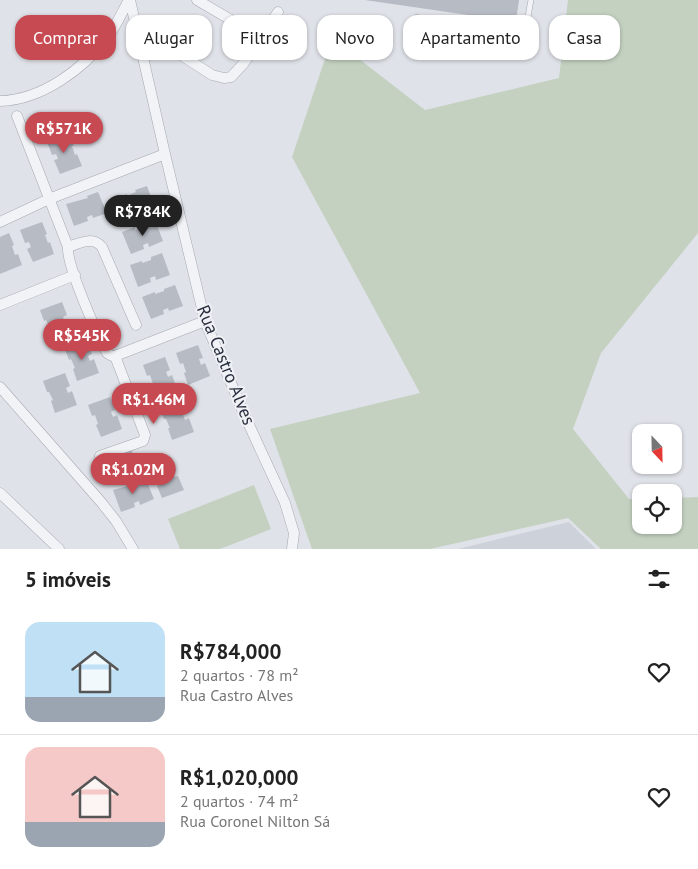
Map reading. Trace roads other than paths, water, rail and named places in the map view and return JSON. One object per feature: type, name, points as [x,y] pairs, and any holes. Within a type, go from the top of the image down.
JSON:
[{"type":"street","points":[[0,101],[20,98],[38,92],[71,72],[94,52],[108,36],[130,0]]},
{"type":"street","name":"Rua Castro Alves","points":[[130,0],[205,321],[244,414],[285,503],[294,533],[292,549]]},
{"type":"street","points":[[197,0],[223,15]]},
{"type":"street","points":[[189,60],[212,75],[224,78],[236,73],[245,60]]},
{"type":"street","points":[[16,116],[68,247],[68,256],[75,275],[107,353],[115,356],[205,321]]},
{"type":"street","points":[[0,222],[165,154]]},
{"type":"street","points":[[68,247],[90,241],[94,241],[102,247],[136,326]]},
{"type":"street","points":[[0,305],[75,275]]},
{"type":"street","points":[[100,456],[143,441],[145,435],[115,356]]},
{"type":"street","points":[[0,387],[102,502],[133,549]]},
{"type":"street","points":[[0,493],[59,549]]},
{"type":"lane","points":[[528,15],[531,0]]}]
